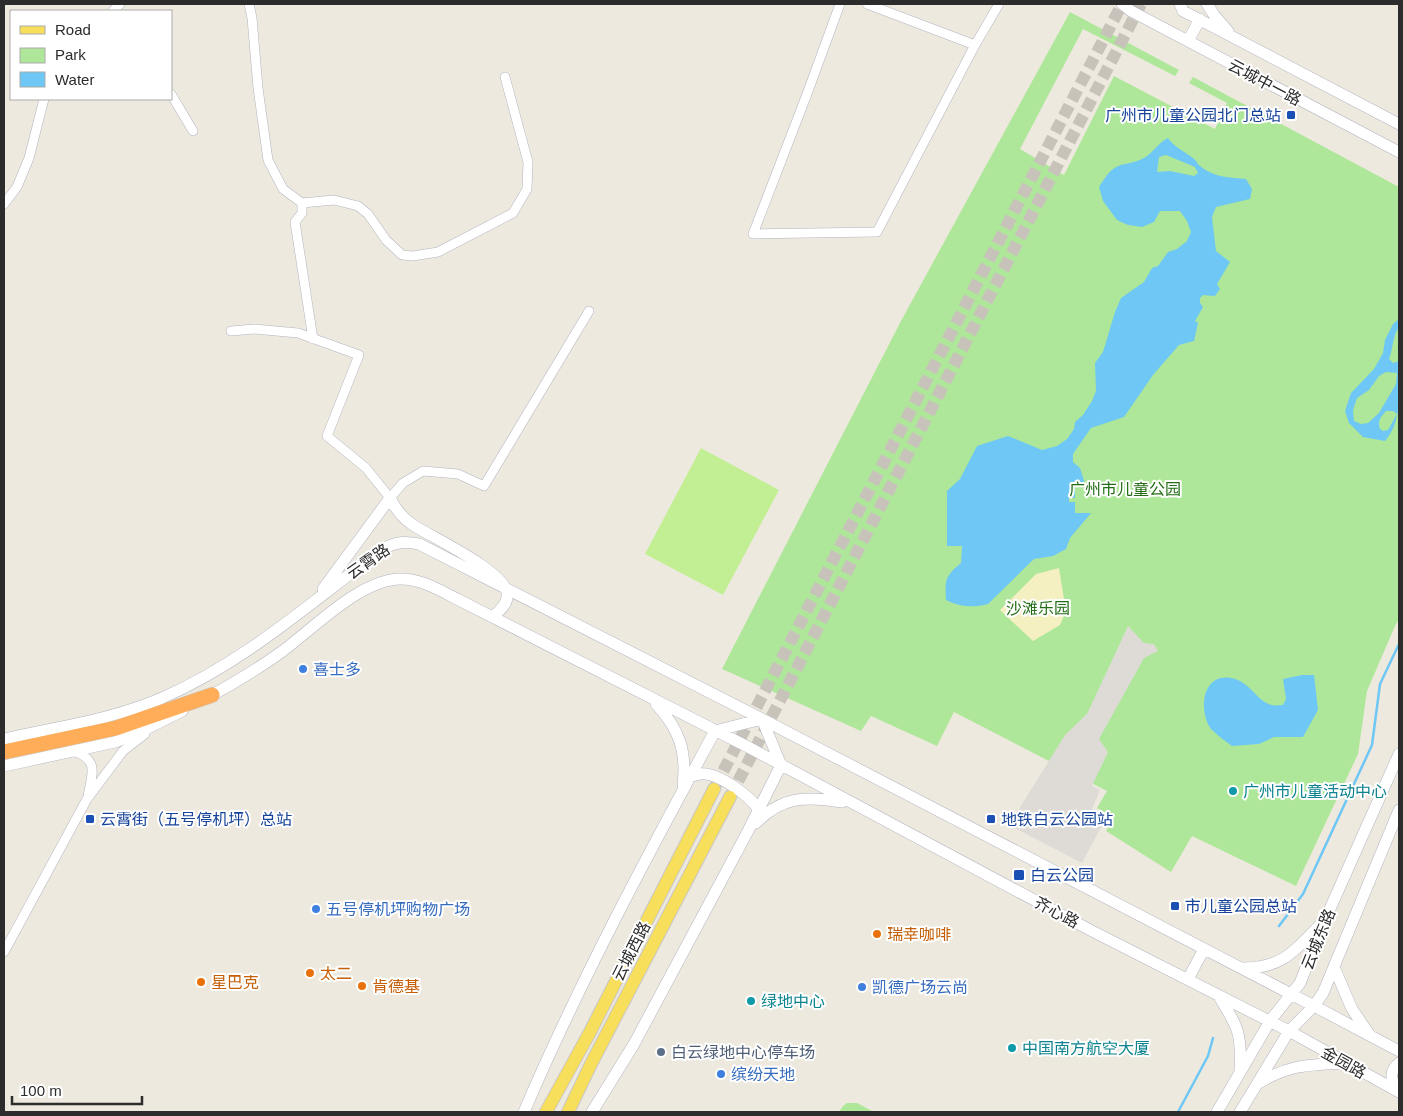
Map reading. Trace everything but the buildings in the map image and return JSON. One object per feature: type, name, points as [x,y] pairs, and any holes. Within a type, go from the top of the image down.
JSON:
[{"type":"highway","points":[[11,751],[116,728],[212,695]]},
{"type":"main road","name":"云城中一路","points":[[1180,4],[1183,11],[1399,124]]},
{"type":"main road","points":[[1207,4],[1214,15],[1236,39]]},
{"type":"main road","name":"云城中一路","points":[[1126,7],[1399,152]]},
{"type":"main road","points":[[1188,41],[1200,19]]},
{"type":"main road","points":[[315,600],[390,498],[396,509],[412,525],[475,561],[504,586],[507,593],[503,608],[492,617]]},
{"type":"main road","name":"云霄路","points":[[4,739],[91,721],[162,698],[244,655],[383,549],[395,542],[406,541],[419,544],[504,586],[762,719]]},
{"type":"main road","name":"云霄路","points":[[4,766],[128,738],[229,686],[279,654],[356,594],[386,580],[401,579],[417,581],[492,617],[748,748]]},
{"type":"main road","points":[[633,690],[653,701],[677,733],[684,757],[682,791]]},
{"type":"main road","points":[[592,1112],[634,1044],[748,831],[780,765],[762,719]]},
{"type":"main road","points":[[524,1112],[566,1017],[682,791],[715,731],[762,719],[1399,1051]]},
{"type":"main road","name":"齐心路","points":[[748,748],[1092,931],[1289,1031]]},
{"type":"main road","name":"云城东路","points":[[1216,1112],[1270,1021],[1292,995],[1304,975],[1325,920],[1399,754]]},
{"type":"main road","points":[[690,777],[706,774],[712,776],[742,791],[754,802],[758,809]]},
{"type":"main road","name":"云城西路","points":[[546,1112],[590,1032],[714,789]]},
{"type":"main road","name":"云城西路","points":[[568,1112],[730,797]]},
{"type":"main road","points":[[748,831],[769,810],[786,801],[821,798],[854,804]]},
{"type":"main road","name":"云城东路","points":[[1240,1112],[1289,1031],[1314,1006],[1323,993],[1399,810]]},
{"type":"main road","points":[[1241,968],[1266,966],[1291,955],[1325,920]]},
{"type":"main road","points":[[1188,979],[1204,949]]},
{"type":"main road","points":[[1334,967],[1352,1008],[1371,1036]]},
{"type":"main road","points":[[1217,994],[1232,1017],[1238,1031],[1241,1049],[1240,1072]]},
{"type":"main road","name":"金园路","points":[[1289,1031],[1346,1064],[1399,1091]]},
{"type":"main road","points":[[1399,1063],[1393,1069],[1392,1079],[1394,1086],[1399,1091]]},
{"type":"main road","points":[[1255,1085],[1285,1070],[1302,1066],[1346,1064]]},
{"type":"street","points":[[249,4],[268,160],[283,189],[302,203],[334,200],[358,206],[368,214],[386,240],[402,255],[413,256],[438,252],[513,213],[528,189],[528,162],[505,77]]},
{"type":"street","points":[[840,4],[753,234],[877,232],[975,45],[999,4]]},
{"type":"street","points":[[867,4],[975,45]]},
{"type":"street","points":[[172,96],[193,131]]},
{"type":"street","points":[[4,204],[17,187],[29,158],[44,100]]},
{"type":"street","points":[[302,203],[302,213],[295,222],[313,339]]},
{"type":"street","points":[[231,331],[254,329],[298,333],[359,355],[326,436],[366,468],[390,498],[403,483],[423,471],[458,474],[484,486],[589,311]]},
{"type":"street","points":[[4,952],[87,799],[128,747],[147,732],[177,714]]},
{"type":"street","points":[[72,751],[88,758],[93,768],[87,799]]},
{"type":"green space","name":"广州市儿童公园","points":[[1070,12],[1179,70],[1175,76],[1083,29],[1020,149],[1064,175],[1114,76],[1215,129],[1227,103],[1189,83],[1193,77],[1399,187],[1399,619],[1367,691],[1358,754],[1296,886],[1192,836],[1171,872],[1106,831],[1113,817],[1097,808],[1107,791],[954,712],[937,746],[871,716],[861,731],[722,669],[901,321]]},
{"type":"green space","points":[[701,448],[779,490],[723,595],[645,554]]},
{"type":"green space","points":[[847,1103],[857,1103],[874,1112],[839,1112]]},
{"type":"sand","name":"沙滩乐园","points":[[1059,568],[1066,611],[1060,625],[1033,641],[1000,610],[1036,574]]},
{"type":"shaded area","points":[[1128,626],[1144,643],[1154,644],[1158,651],[1144,658],[1099,739],[1108,752],[1092,786],[1100,790],[1092,809],[1107,816],[1082,863],[1009,825],[1065,735],[1087,714]]},
{"type":"water","points":[[1168,138],[1210,173],[1246,179],[1252,189],[1250,199],[1216,207],[1212,217],[1216,251],[1230,262],[1217,284],[1220,289],[1215,296],[1203,295],[1200,298],[1200,303],[1203,307],[1195,321],[1198,323],[1194,341],[1179,345],[1153,375],[1124,417],[1091,428],[1073,454],[1073,462],[1080,468],[1086,487],[1075,487],[1075,498],[1069,498],[1069,502],[1075,502],[1075,513],[1091,513],[1070,538],[1066,549],[1053,556],[1034,559],[988,604],[967,606],[946,600],[947,579],[952,571],[961,563],[962,546],[947,546],[947,491],[960,479],[977,446],[1008,436],[1042,450],[1057,446],[1067,439],[1074,429],[1075,422],[1083,415],[1096,391],[1095,363],[1103,352],[1121,298],[1144,282],[1152,268],[1158,266],[1168,252],[1177,249],[1187,241],[1191,232],[1187,221],[1180,211],[1160,211],[1154,222],[1142,227],[1128,225],[1117,220],[1103,201],[1099,187],[1114,168],[1144,158]],"holes":[[[1166,155],[1195,167],[1198,173],[1194,176],[1170,171],[1157,172],[1159,157]]]},
{"type":"water","points":[[1399,319],[1399,329],[1395,334],[1389,359],[1393,363],[1399,361],[1399,404],[1397,414],[1395,424],[1385,441],[1363,437],[1349,423],[1345,411],[1351,393],[1374,369],[1383,353],[1385,340],[1393,324]],"holes":[[[1386,372],[1397,373],[1396,384],[1379,413],[1368,423],[1361,424],[1354,421],[1353,410],[1357,398],[1369,390],[1379,376]],[[1386,411],[1393,411],[1397,414],[1388,430],[1383,431],[1380,429],[1379,421]]]},
{"type":"water","points":[[1302,675],[1314,675],[1318,710],[1303,737],[1274,737],[1259,744],[1232,746],[1211,729],[1207,721],[1204,704],[1208,687],[1214,681],[1221,678],[1238,680],[1267,703],[1283,705],[1286,699],[1283,679]]},
{"type":"waterway","points":[[1279,926],[1303,894],[1372,745],[1380,684],[1399,644]]},
{"type":"waterway","points":[[1178,1112],[1208,1056],[1213,1038]]},
{"type":"tunnel","points":[[715,787],[1122,4]]},
{"type":"tunnel","points":[[730,797],[1141,4]]},
{"type":"place","name":"广州市儿童公园北门总站","points":[[1291,115]]},
{"type":"place","name":"喜士多","points":[[303,669]]},
{"type":"place","name":"广州市儿童活动中心","points":[[1233,791]]},
{"type":"place","name":"云霄街（五号停机坪）总站","points":[[90,819]]},
{"type":"place","name":"地铁白云公园站","points":[[991,819]]},
{"type":"place","name":"白云公园","points":[[1019,875]]},
{"type":"place","name":"市儿童公园总站","points":[[1175,906]]},
{"type":"place","name":"五号停机坪购物广场","points":[[316,909]]},
{"type":"place","name":"瑞幸咖啡","points":[[877,934]]},
{"type":"place","name":"太二","points":[[310,973]]},
{"type":"place","name":"星巴克","points":[[201,982]]},
{"type":"place","name":"肯德基","points":[[362,986]]},
{"type":"place","name":"凯德广场云尚","points":[[862,987]]},
{"type":"place","name":"绿地中心","points":[[751,1001]]},
{"type":"place","name":"中国南方航空大厦","points":[[1012,1048]]},
{"type":"place","name":"白云绿地中心停车场","points":[[661,1052]]},
{"type":"place","name":"缤纷天地","points":[[721,1074]]}]
